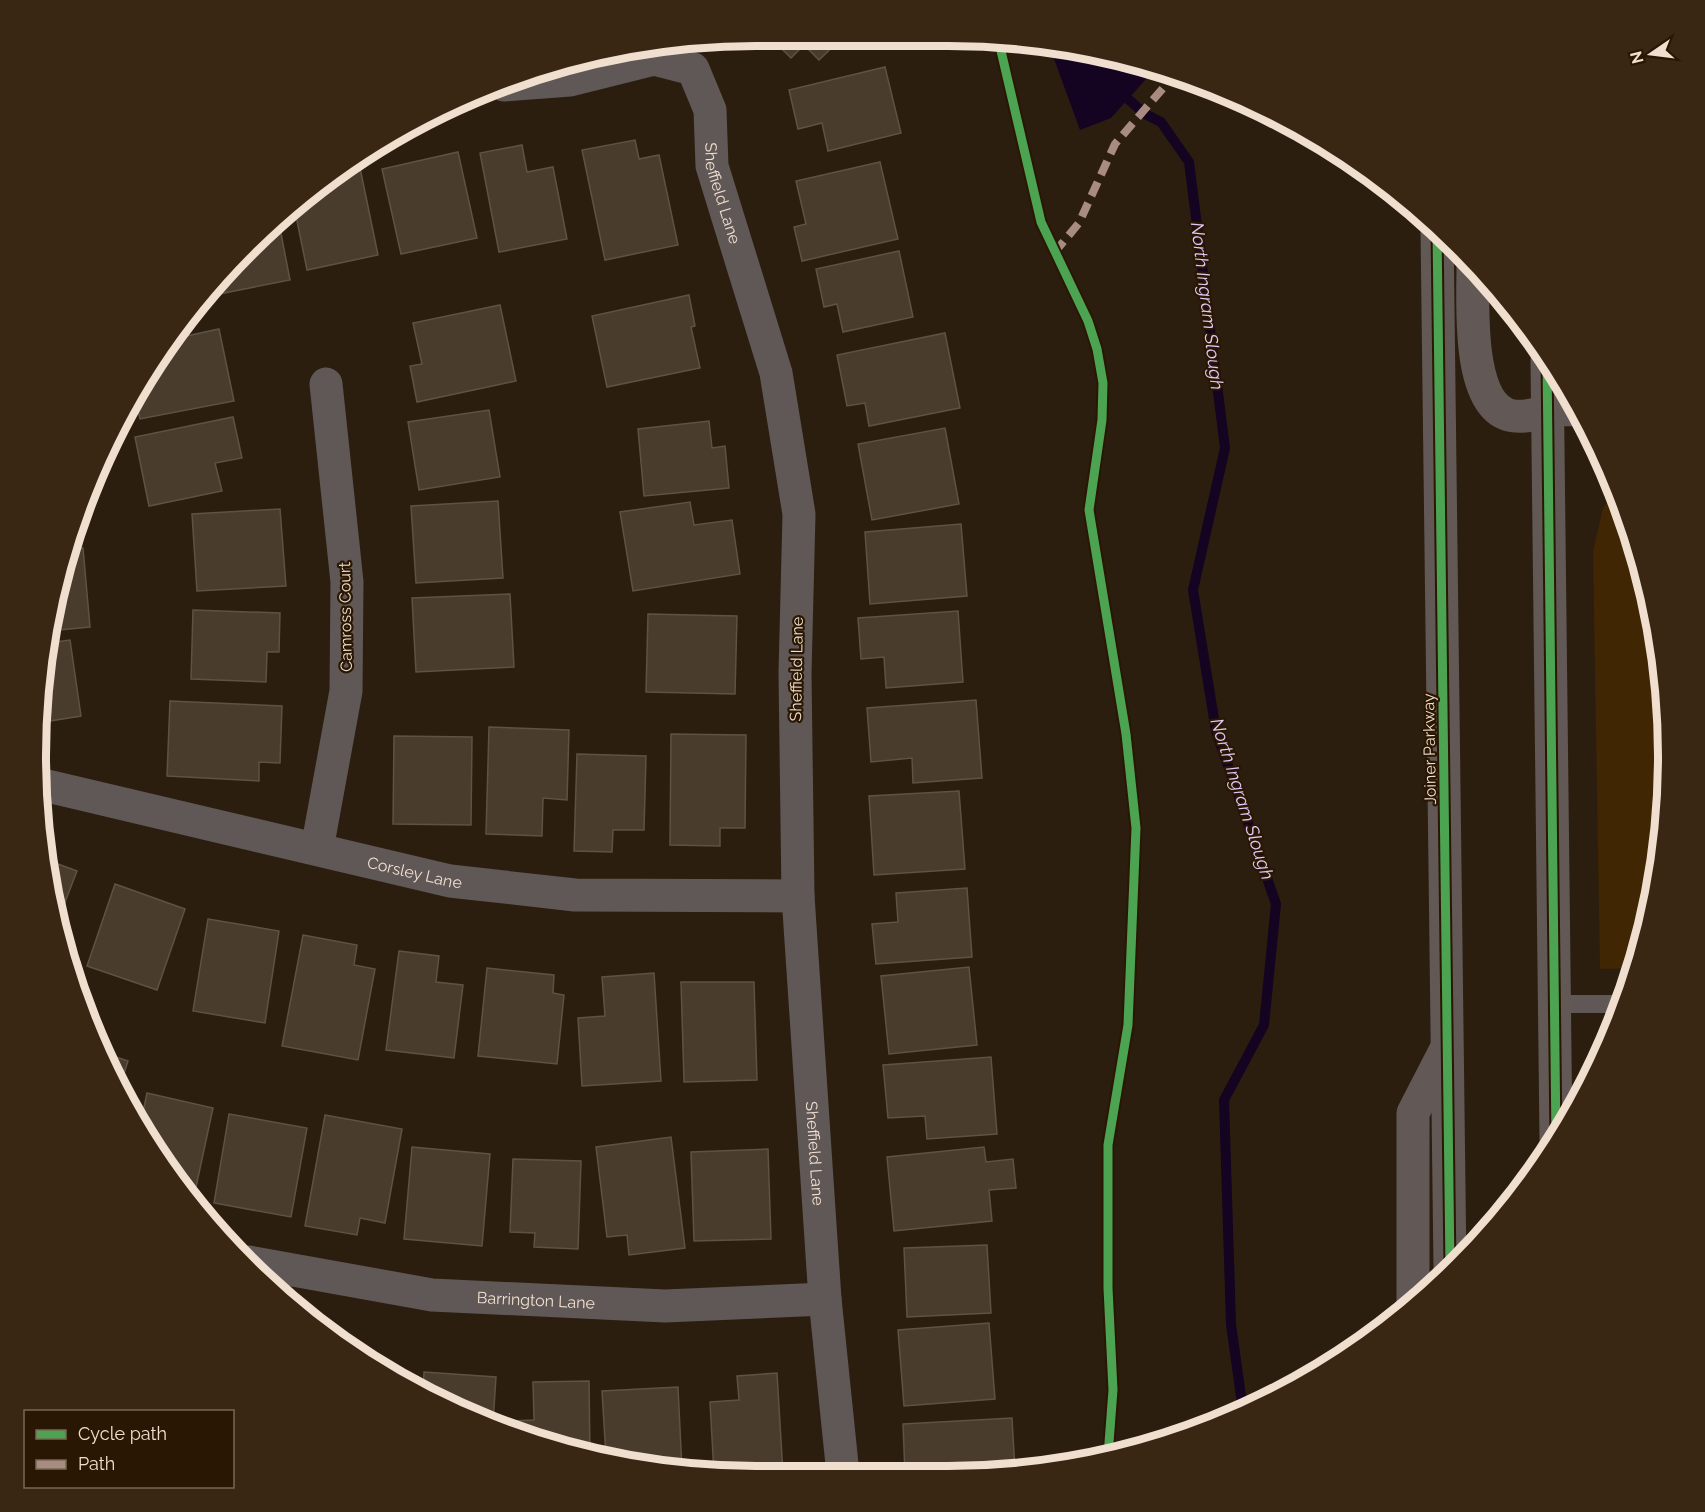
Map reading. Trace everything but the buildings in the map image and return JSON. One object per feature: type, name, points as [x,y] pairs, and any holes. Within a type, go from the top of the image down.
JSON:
[{"type":"main road","name":"Joiner Parkway","points":[[1437,241],[1450,1259]]},
{"type":"main road","points":[[1473,279],[1476,347],[1483,391],[1493,406],[1512,416],[1532,416],[1564,410]]},
{"type":"main road","points":[[1556,1123],[1554,1004],[1564,410],[1559,394]]},
{"type":"main road","points":[[1413,1292],[1413,1113],[1448,1046]]},
{"type":"street","name":"Sheffield Lane","points":[[532,83],[570,80],[654,59],[693,69],[710,110],[712,166],[776,373],[799,514],[795,673],[798,896],[825,1299],[842,1466]]},
{"type":"street","name":"Camross Court","points":[[317,849],[346,691],[347,582],[326,384]]},
{"type":"street","name":"Corsley Lane","points":[[47,786],[450,881],[574,894],[798,896]]},
{"type":"street","name":"Barrington Lane","points":[[261,1264],[432,1295],[665,1306],[825,1299]]},
{"type":"lane","points":[[1554,1004],[1613,1004]]},
{"type":"shaded area","points":[[1053,55],[1087,60],[1149,76],[1111,118],[1080,130]]},
{"type":"shaded area","points":[[1610,499],[1621,528],[1645,618],[1657,710],[1658,756],[1657,802],[1652,849],[1645,894],[1634,940],[1626,968],[1600,969],[1593,551],[1603,508]]},
{"type":"waterway","name":"North Ingram Slough","points":[[1128,99],[1145,114],[1161,122],[1189,162],[1225,448],[1193,590],[1216,731],[1276,904],[1264,1025],[1224,1100],[1231,1324],[1242,1402]]},
{"type":"marked path","points":[[1054,253],[1079,223],[1115,144],[1169,82]]},
{"type":"cycle path","points":[[1000,49],[1041,222],[1088,321],[1097,349],[1103,383],[1102,420],[1089,510],[1126,734],[1136,828],[1128,1025],[1108,1145],[1108,1288],[1113,1390],[1109,1447]]},
{"type":"cycle path","points":[[1437,241],[1450,1259]]},
{"type":"cycle path","points":[[1547,375],[1556,1123]]}]
